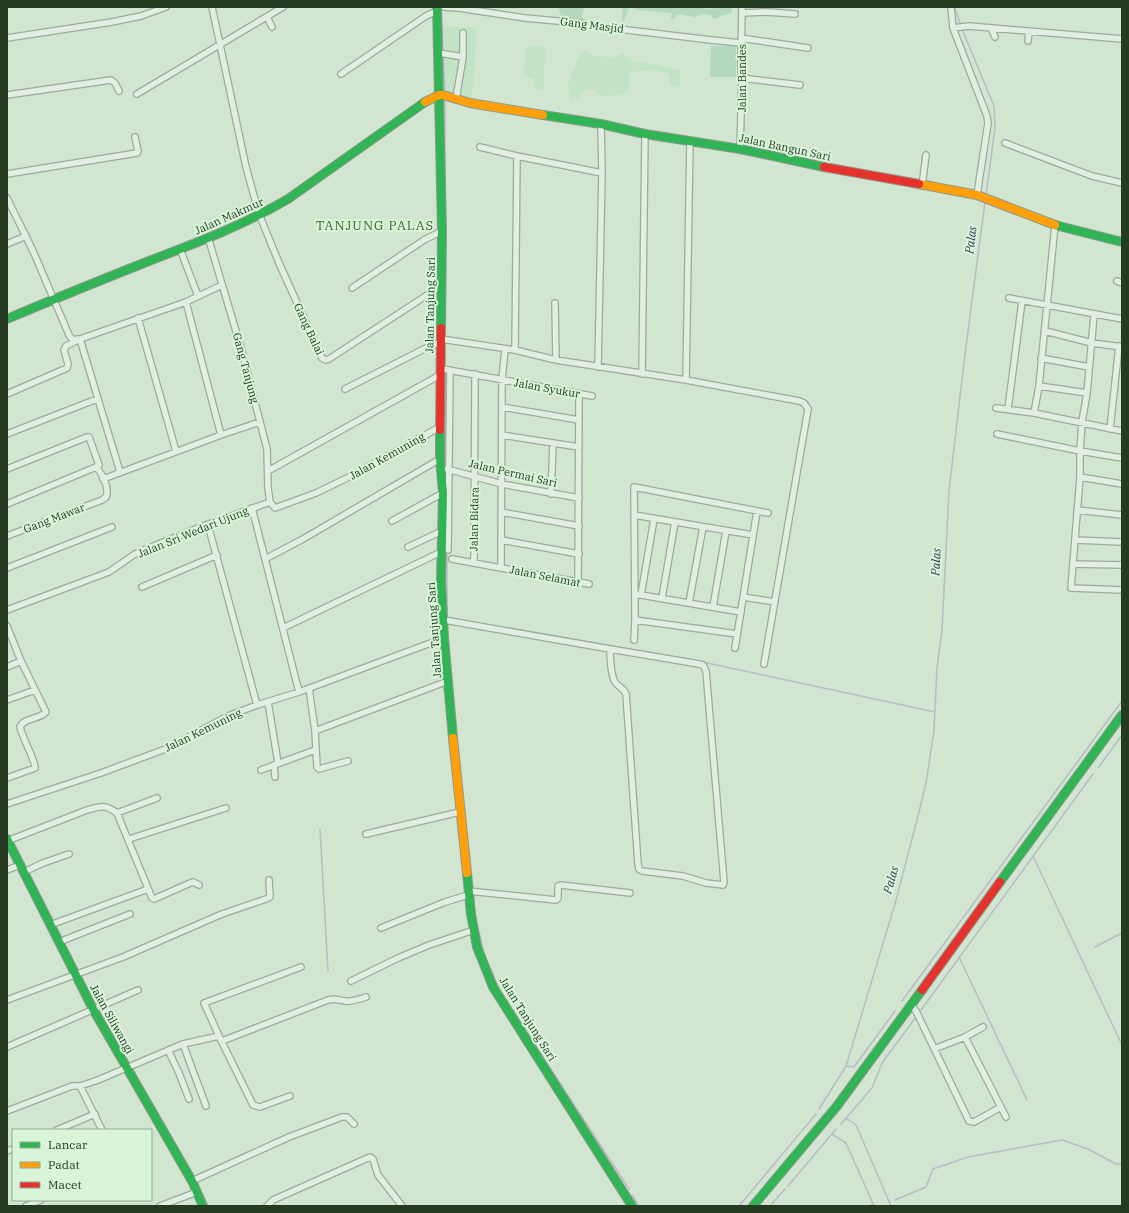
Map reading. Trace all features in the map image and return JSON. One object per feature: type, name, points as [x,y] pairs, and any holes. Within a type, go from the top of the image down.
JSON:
[{"type":"street","points":[[7,38],[112,22],[141,16],[166,7]]},
{"type":"street","points":[[212,7],[246,167],[259,214]]},
{"type":"street","points":[[137,94],[220,46],[283,7]]},
{"type":"street","points":[[951,7],[953,28],[987,116],[987,130],[979,196]]},
{"type":"street","points":[[341,74],[439,8]]},
{"type":"street","name":"Gang Masjid","points":[[439,8],[459,8],[525,18],[579,23],[692,38],[741,41],[808,48]]},
{"type":"street","name":"Jalan Tanjung Sari","points":[[439,8],[443,96],[441,341],[444,370],[440,427],[444,467],[443,493],[446,621],[444,638],[468,893],[477,947],[493,987],[565,1099],[601,1160],[632,1206]]},
{"type":"street","points":[[742,10],[795,14]]},
{"type":"street","name":"Jalan Bandes","points":[[740,149],[742,10]]},
{"type":"street","points":[[267,17],[272,27]]},
{"type":"street","points":[[953,28],[969,26],[1122,39]]},
{"type":"street","points":[[991,28],[995,37]]},
{"type":"street","points":[[1028,41],[1029,31]]},
{"type":"street","points":[[456,99],[464,33]]},
{"type":"street","points":[[442,54],[462,57]]},
{"type":"street","points":[[742,78],[800,85]]},
{"type":"street","points":[[7,95],[111,80],[115,83],[119,91]]},
{"type":"street","name":"Jalan Bangun Sari","points":[[443,96],[470,103],[601,124],[646,134],[740,149],[809,164],[979,196],[1056,225],[1122,242]]},
{"type":"street","name":"Jalan Makmur","points":[[7,319],[208,237],[278,206],[414,109],[428,100],[443,96]]},
{"type":"street","points":[[598,367],[602,173],[601,124]]},
{"type":"street","points":[[642,374],[646,134]]},
{"type":"street","points":[[7,174],[137,153],[136,138]]},
{"type":"street","points":[[686,380],[690,140]]},
{"type":"street","points":[[1005,143],[1092,176],[1122,183]]},
{"type":"street","points":[[480,147],[602,173]]},
{"type":"street","points":[[922,186],[926,155]]},
{"type":"street","points":[[515,350],[517,156]]},
{"type":"street","points":[[7,198],[26,236],[71,339],[80,339]]},
{"type":"street","name":"Gang Balai","points":[[259,214],[288,285],[320,356],[324,359],[328,359],[336,355],[441,286]]},
{"type":"street","points":[[1034,413],[1039,386],[1056,225]]},
{"type":"street","points":[[352,288],[424,240],[442,231]]},
{"type":"street","points":[[7,244],[26,236]]},
{"type":"street","name":"Gang Tanjung","points":[[208,237],[241,348],[267,449],[268,488],[270,502]]},
{"type":"street","points":[[180,248],[198,296]]},
{"type":"street","points":[[7,394],[67,368],[68,364],[64,348],[80,339],[186,302],[222,285]]},
{"type":"street","points":[[1009,298],[1122,319]]},
{"type":"street","points":[[1008,409],[1022,301]]},
{"type":"street","points":[[186,302],[221,435]]},
{"type":"street","points":[[555,303],[556,360]]},
{"type":"street","points":[[1094,315],[1087,393],[1082,422],[1080,478],[1071,588],[1122,590]]},
{"type":"street","points":[[138,318],[176,451]]},
{"type":"street","points":[[1045,331],[1092,343],[1120,347],[1110,428]]},
{"type":"street","points":[[80,339],[120,472]]},
{"type":"street","points":[[345,389],[441,341],[515,350],[556,360],[686,380],[804,403],[808,409],[764,664]]},
{"type":"street","points":[[501,568],[502,380],[505,349]]},
{"type":"street","points":[[1041,358],[1089,367]]},
{"type":"street","points":[[268,471],[444,370],[444,533],[408,547]]},
{"type":"street","name":"Jalan Syukur","points":[[444,370],[475,374],[592,396]]},
{"type":"street","name":"Jalan Bidara","points":[[474,562],[475,374]]},
{"type":"street","points":[[1039,386],[1087,393]]},
{"type":"street","points":[[578,582],[580,498],[579,394]]},
{"type":"street","points":[[7,434],[97,399]]},
{"type":"street","points":[[502,407],[579,420]]},
{"type":"street","points":[[996,408],[1034,413],[1122,431]]},
{"type":"street","points":[[96,467],[103,479],[176,451],[260,422]]},
{"type":"street","name":"Jalan Kemuning","points":[[270,502],[275,508],[316,492],[351,476],[440,427]]},
{"type":"street","points":[[998,434],[1122,458]]},
{"type":"street","points":[[502,435],[579,447]]},
{"type":"street","points":[[7,468],[87,436],[90,438],[99,465],[7,504]]},
{"type":"street","points":[[551,494],[554,443]]},
{"type":"street","points":[[266,559],[444,467]]},
{"type":"street","name":"Jalan Permai Sari","points":[[444,467],[502,484],[580,498]]},
{"type":"street","points":[[1080,478],[1122,484]]},
{"type":"street","name":"Gang Mawar","points":[[7,536],[102,500],[108,494],[103,479]]},
{"type":"street","points":[[638,594],[634,487],[768,513]]},
{"type":"street","points":[[392,521],[443,493]]},
{"type":"street","name":"Jalan Sri Wedari Ujung","points":[[7,610],[109,572],[144,550],[270,502]]},
{"type":"street","points":[[252,508],[299,692]]},
{"type":"street","points":[[1077,510],[1122,515]]},
{"type":"street","points":[[735,648],[757,511]]},
{"type":"street","points":[[501,512],[579,526]]},
{"type":"street","points":[[634,515],[753,535]]},
{"type":"street","points":[[634,640],[638,594],[654,518]]},
{"type":"street","points":[[662,598],[675,522]]},
{"type":"street","points":[[208,525],[256,705]]},
{"type":"street","points":[[7,568],[112,526]]},
{"type":"street","points":[[689,603],[703,527]]},
{"type":"street","points":[[713,607],[726,530]]},
{"type":"street","points":[[501,540],[579,554]]},
{"type":"street","points":[[1075,540],[1122,542]]},
{"type":"street","points":[[283,628],[444,551]]},
{"type":"street","points":[[142,587],[217,555]]},
{"type":"street","name":"Jalan Selamat","points":[[452,559],[589,584]]},
{"type":"street","points":[[1073,564],[1122,565]]},
{"type":"street","points":[[638,594],[741,612]]},
{"type":"street","points":[[743,597],[775,602]]},
{"type":"street","points":[[635,620],[737,634]]},
{"type":"street","points":[[446,621],[699,664],[705,668],[716,774],[723,885],[706,883],[683,876],[642,871],[639,869],[626,694],[625,690],[618,685],[614,679],[610,649]]},
{"type":"street","points":[[7,626],[21,661],[46,712],[44,715],[22,723],[20,727],[35,763],[35,768],[7,778]]},
{"type":"street","name":"Jalan Kemuning","points":[[7,804],[100,773],[168,748],[228,716],[256,705],[299,692],[444,638]]},
{"type":"street","points":[[7,667],[21,661]]},
{"type":"street","points":[[315,731],[448,681]]},
{"type":"street","points":[[309,688],[315,731],[317,767],[319,769],[348,761]]},
{"type":"street","points":[[7,700],[35,690]]},
{"type":"street","points":[[268,702],[276,764],[275,777]]},
{"type":"street","points":[[753,1206],[837,1106],[1122,716]]},
{"type":"street","points":[[261,770],[315,750]]},
{"type":"street","points":[[118,813],[157,798]]},
{"type":"street","points":[[7,841],[97,807],[106,806],[118,813],[152,898],[154,899],[193,882],[199,884]]},
{"type":"street","points":[[129,839],[226,808]]},
{"type":"street","points":[[366,834],[460,812]]},
{"type":"street","name":"Jalan Siliwangi","points":[[7,841],[93,1009],[192,1181],[203,1206]]},
{"type":"street","points":[[7,870],[38,865],[69,854]]},
{"type":"street","points":[[7,1000],[123,957],[222,914],[266,899],[270,897],[269,880]]},
{"type":"street","points":[[381,928],[468,893],[556,900],[558,898],[558,886],[561,885],[630,893]]},
{"type":"street","points":[[50,925],[148,889]]},
{"type":"street","points":[[59,942],[130,914]]},
{"type":"street","points":[[351,981],[422,947],[474,930]]},
{"type":"street","points":[[290,1096],[260,1107],[253,1105],[204,1003],[301,967]]},
{"type":"street","points":[[7,1047],[138,990]]},
{"type":"street","points":[[7,1111],[72,1086],[80,1086],[183,1044],[220,1038],[335,998],[352,1001],[366,997]]},
{"type":"street","points":[[911,1005],[916,1011],[969,1121],[974,1122],[1001,1106]]},
{"type":"street","points":[[934,1049],[965,1037],[983,1027]]},
{"type":"street","points":[[965,1037],[1006,1117]]},
{"type":"street","points":[[183,1044],[206,1106]]},
{"type":"street","points":[[168,1050],[179,1073],[188,1099]]},
{"type":"street","points":[[80,1086],[102,1129]]},
{"type":"street","points":[[59,1129],[95,1114]]},
{"type":"street","points":[[192,1181],[289,1137],[342,1117],[347,1117],[354,1124]]},
{"type":"street","points":[[267,1206],[273,1200],[370,1157],[373,1159],[376,1171],[382,1182],[402,1206]]},
{"type":"street","points":[[160,1206],[196,1192]]},
{"type":"street","points":[[26,1206],[38,1201]]},
{"type":"green space","points":[[560,7],[584,7],[582,19],[567,18],[561,15],[559,9]]},
{"type":"green space","points":[[623,7],[632,7],[628,9],[624,22],[622,21]]},
{"type":"green space","points":[[632,7],[692,7],[709,9],[730,7],[732,9],[731,14],[723,15],[716,19],[712,18],[710,15],[702,14],[696,17],[678,14],[673,20],[671,18],[672,13],[637,10]]},
{"type":"green space","points":[[441,27],[477,27],[472,98],[443,93]]},
{"type":"green space","points":[[526,46],[545,46],[544,90],[535,89],[534,78],[524,77]]},
{"type":"green space","points":[[711,46],[736,46],[736,77],[710,77]]},
{"type":"green space","points":[[586,51],[594,56],[601,55],[608,58],[613,58],[623,53],[625,57],[630,59],[632,62],[656,64],[679,70],[681,77],[680,84],[675,87],[670,85],[669,74],[651,70],[630,72],[630,88],[627,93],[603,97],[600,96],[595,90],[584,90],[578,98],[570,100],[568,84],[571,74],[581,54]]},
{"type":"waterway","points":[[441,7],[443,51]]},
{"type":"waterway","name":"Palas","points":[[954,7],[961,25]]},
{"type":"waterway","name":"Palas","points":[[962,29],[994,106],[995,128],[986,196]]},
{"type":"waterway","points":[[443,55],[445,93]]},
{"type":"waterway","points":[[445,99],[445,203]]},
{"type":"waterway","name":"Palas","points":[[819,1109],[846,1066],[895,904],[926,783],[934,730],[937,668],[942,630],[949,491],[985,202]]},
{"type":"waterway","points":[[445,327],[445,337]]},
{"type":"waterway","points":[[445,341],[445,367]]},
{"type":"waterway","points":[[445,371],[446,467]]},
{"type":"waterway","points":[[447,551],[447,619]]},
{"type":"waterway","points":[[543,634],[693,660],[935,712]]},
{"type":"waterway","points":[[902,1001],[1122,701]]},
{"type":"waterway","points":[[1098,768],[1122,735]]},
{"type":"waterway","points":[[921,1010],[1093,774]]},
{"type":"waterway","points":[[320,829],[328,971]]},
{"type":"waterway","points":[[1033,856],[1122,1045]]},
{"type":"waterway","points":[[471,880],[473,889]]},
{"type":"waterway","points":[[474,895],[474,909]]},
{"type":"waterway","points":[[478,928],[485,957],[500,991],[629,1189]]},
{"type":"waterway","points":[[1095,947],[1122,933]]},
{"type":"waterway","points":[[959,957],[1027,1100]]},
{"type":"waterway","points":[[847,1066],[854,1067],[895,1011]]},
{"type":"waterway","points":[[841,1124],[872,1088],[882,1063],[916,1017]]},
{"type":"waterway","points":[[739,1206],[816,1114]]},
{"type":"waterway","points":[[846,1118],[856,1125],[891,1206]]},
{"type":"waterway","points":[[788,1186],[836,1129]]},
{"type":"waterway","points":[[832,1134],[846,1143],[874,1206]]},
{"type":"waterway","points":[[895,1200],[926,1187],[933,1169],[968,1157],[1062,1140],[1088,1149],[1116,1164],[1122,1164]]},
{"type":"waterway","points":[[770,1206],[785,1189]]},
{"type":"waterway","points":[[632,1195],[639,1206]]},
{"type":"waterway","points":[[869,1206],[873,1204]]},
{"type":"traffic: fast","points":[[437,7],[442,231],[441,328]]},
{"type":"traffic: fast","points":[[7,319],[95,282],[220,233],[254,217],[288,199],[425,102]]},
{"type":"traffic: fast","points":[[543,115],[601,124],[645,134],[740,149],[824,167]]},
{"type":"traffic: fast","points":[[1055,225],[1122,242]]},
{"type":"traffic: fast","points":[[440,430],[440,459],[443,493],[441,580],[444,638],[453,738]]},
{"type":"traffic: fast","points":[[1000,882],[1122,715]]},
{"type":"traffic: fast","points":[[7,839],[93,1009],[192,1181],[203,1206]]},
{"type":"traffic: fast","points":[[467,873],[471,914],[477,947],[493,987],[632,1206]]},
{"type":"traffic: fast","points":[[753,1206],[837,1106],[922,990]]},
{"type":"traffic: slow","points":[[425,102],[439,95],[443,95],[470,103],[543,115]]},
{"type":"traffic: slow","points":[[919,184],[977,195],[1055,225]]},
{"type":"traffic: slow","points":[[453,738],[467,873]]},
{"type":"traffic: jam","points":[[824,167],[919,184]]},
{"type":"traffic: jam","points":[[440,430],[441,328]]},
{"type":"traffic: jam","points":[[922,990],[1000,882]]},
{"type":"district","name":"TANJUNG PALAS","points":[[375,225]]}]
